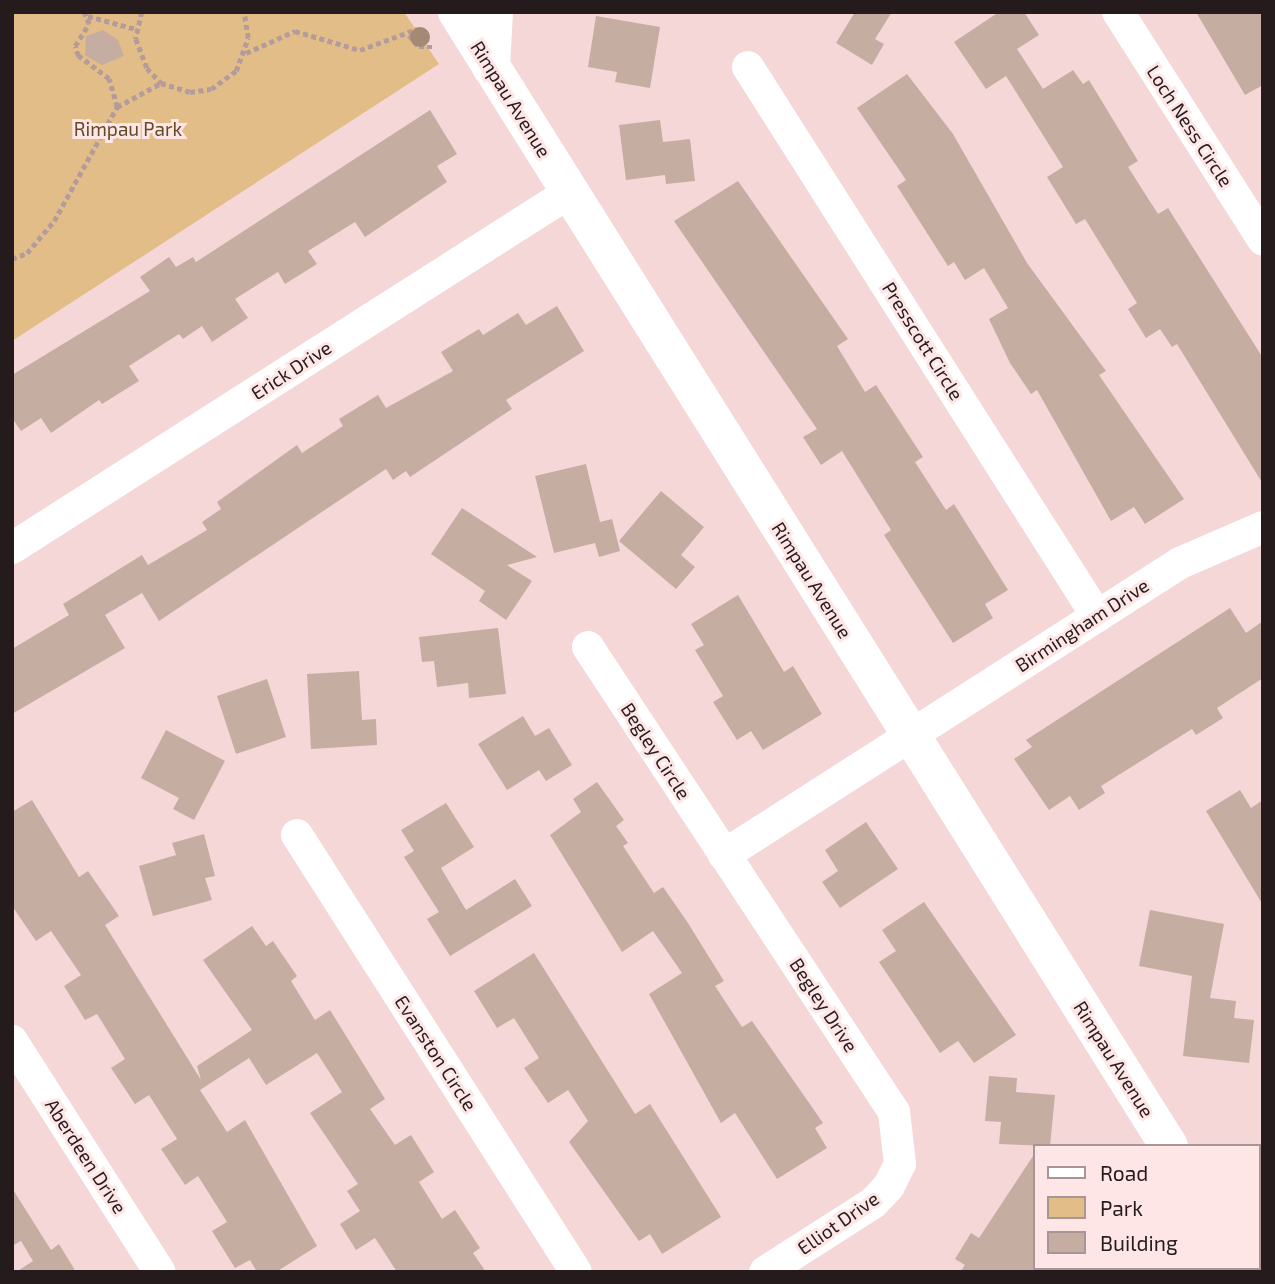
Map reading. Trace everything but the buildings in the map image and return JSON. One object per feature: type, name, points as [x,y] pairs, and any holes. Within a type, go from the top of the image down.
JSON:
[{"type":"main road","name":"Rimpau Avenue","points":[[457,12],[909,736],[1168,1144]]},
{"type":"main road","points":[[491,67],[494,12]]},
{"type":"street","name":"Loch Ness Circle","points":[[1118,12],[1263,240]]},
{"type":"street","name":"Presscott Circle","points":[[748,66],[1097,616]]},
{"type":"street","name":"Erick Drive","points":[[12,548],[570,192]]},
{"type":"street","name":"Birmingham Drive","points":[[724,855],[1180,563],[1263,527]]},
{"type":"street","name":"Begley Circle","points":[[588,647],[724,855]]},
{"type":"street","name":"Evanston Circle","points":[[297,835],[576,1272]]},
{"type":"street","name":"Begley Drive","points":[[724,855],[894,1112],[901,1164]]},
{"type":"street","name":"Aberdeen Drive","points":[[12,1041],[160,1272]]},
{"type":"street","name":"Elliot Drive","points":[[765,1272],[873,1203],[901,1164]]},
{"type":"path","points":[[142,12],[136,29],[142,59],[161,82],[190,92],[211,89],[236,71],[246,53],[243,12]]},
{"type":"path","points":[[117,107],[109,79],[78,56],[75,46],[86,14],[136,29]]},
{"type":"path","points":[[246,53],[295,31],[360,50],[409,35],[417,29]]},
{"type":"path","points":[[409,35],[419,47],[432,47]]},
{"type":"path","points":[[12,259],[27,253],[54,221],[117,107],[161,82]]},
{"type":"green space","name":"Rimpau Park","points":[[12,12],[404,12],[439,64],[12,341]]}]
